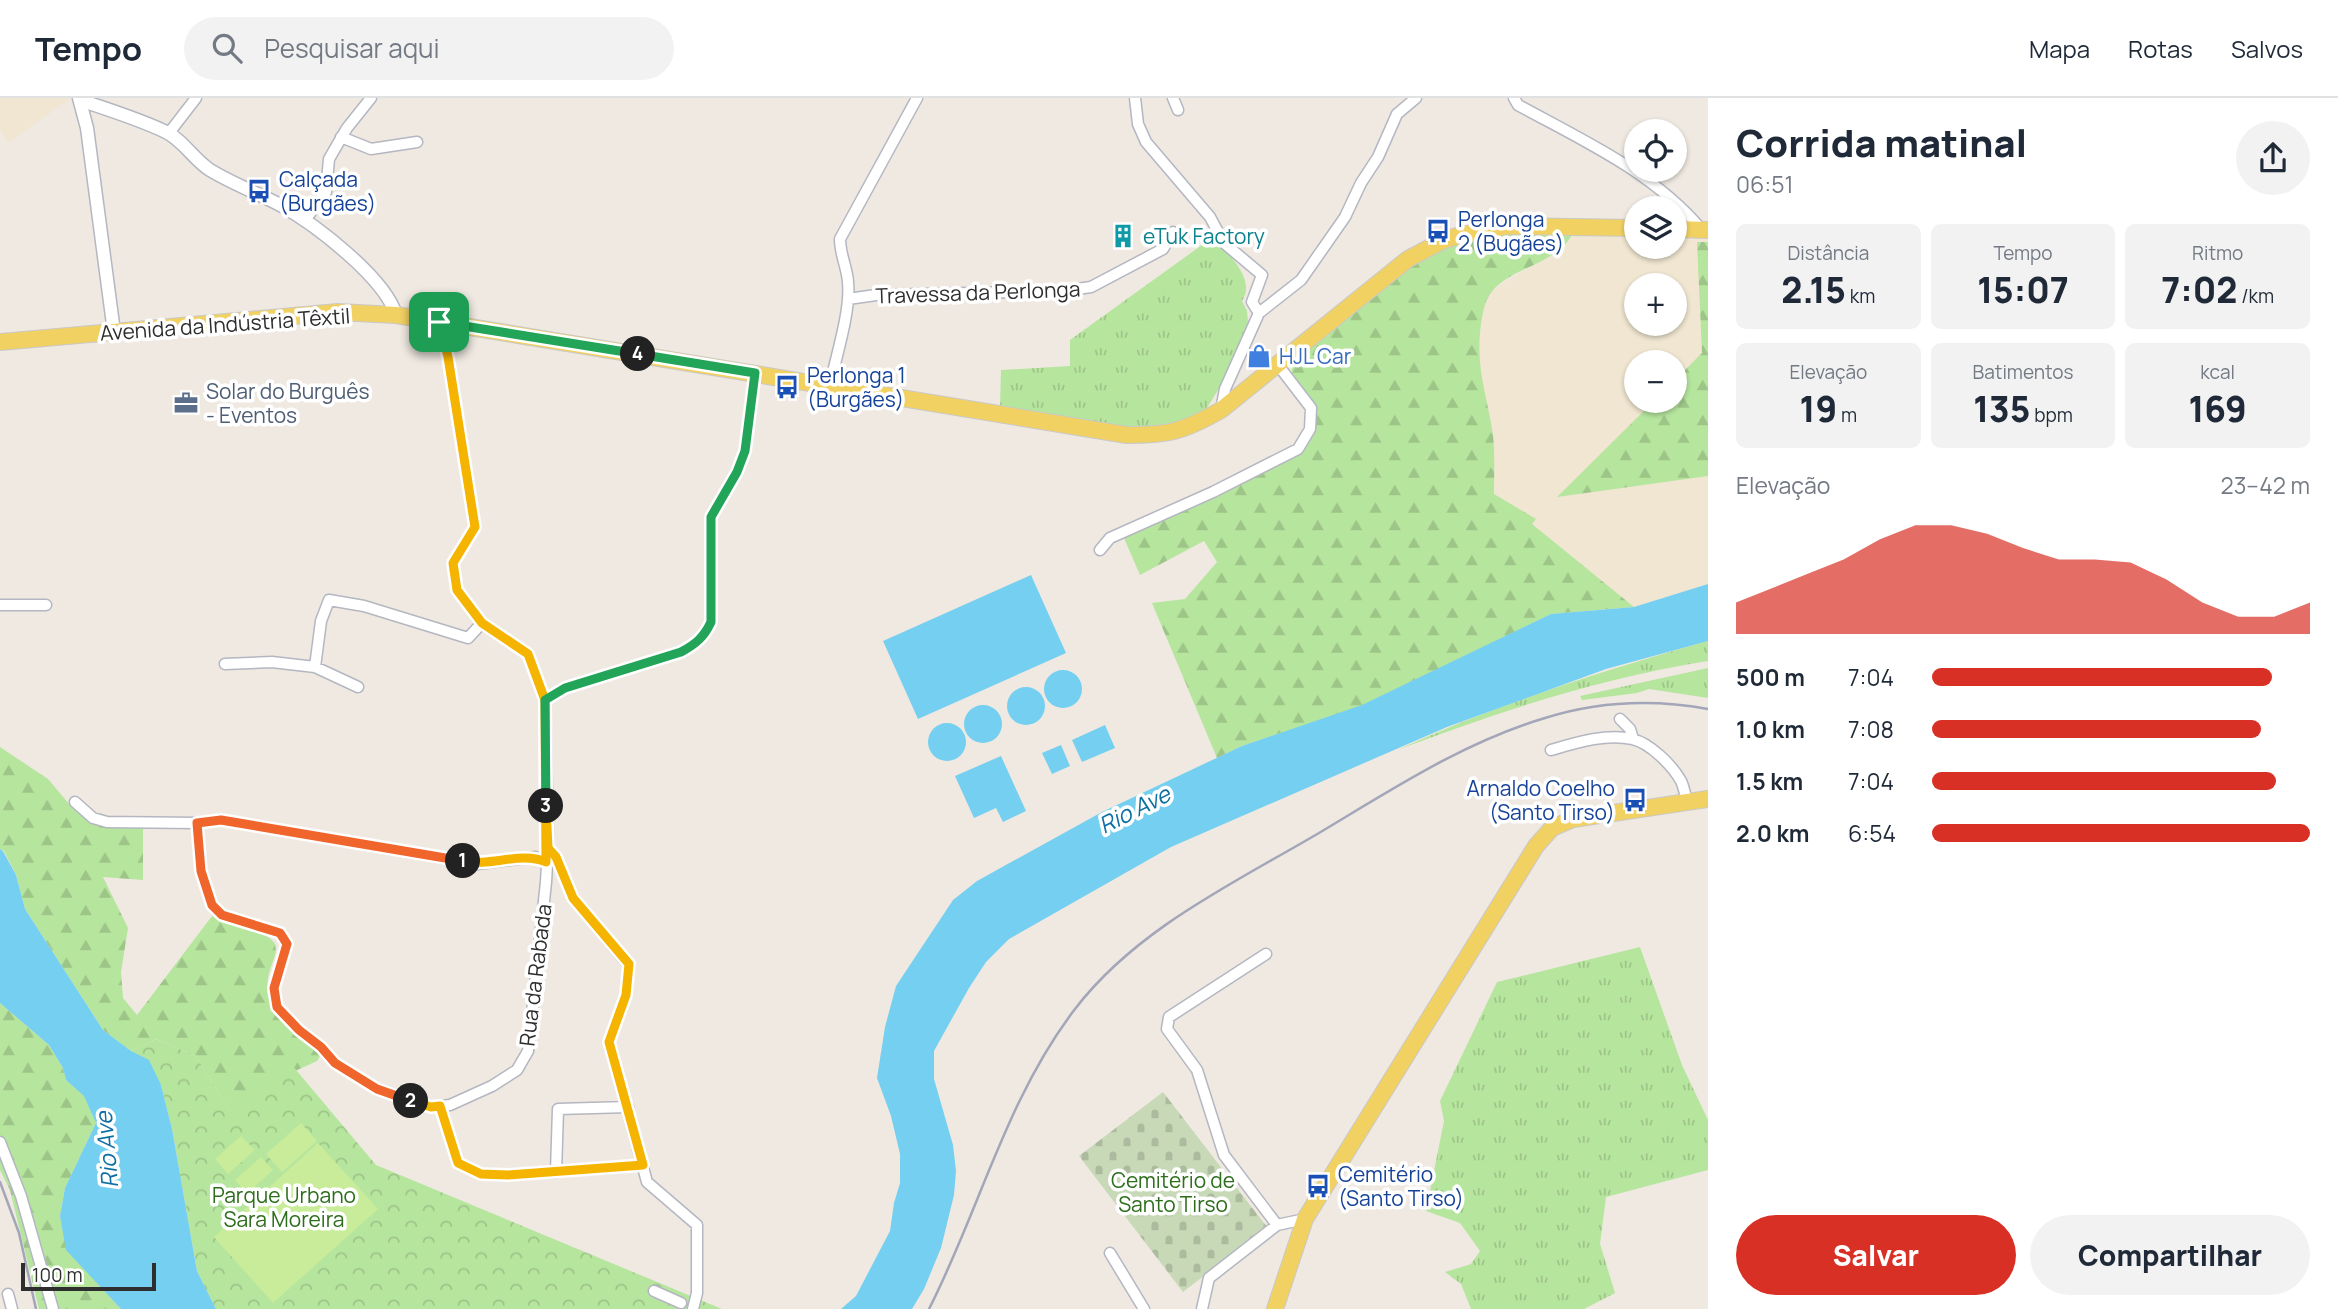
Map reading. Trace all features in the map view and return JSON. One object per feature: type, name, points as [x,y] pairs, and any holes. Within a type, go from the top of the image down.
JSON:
[{"type":"main road","name":"Avenida da Indústria Têxtil","points":[[0,342],[338,312],[396,315],[1127,435],[1156,435],[1189,428],[1220,410],[1408,259],[1444,240],[1461,234],[1509,226],[1624,228]]},
{"type":"main road","points":[[1275,1309],[1305,1219],[1536,846],[1552,828],[1573,819],[1708,799]]},
{"type":"street","points":[[169,133],[196,98]]},
{"type":"street","points":[[305,220],[326,192],[329,159],[341,137],[371,98]]},
{"type":"street","points":[[830,385],[848,299],[848,280],[840,252],[840,239],[917,98]]},
{"type":"street","points":[[1135,98],[1138,124],[1146,142],[1210,217],[1224,243],[1262,275],[1252,302],[1259,313]]},
{"type":"street","points":[[1172,98],[1178,110]]},
{"type":"street","points":[[1220,410],[1225,389],[1259,313],[1301,280],[1345,217],[1361,183],[1378,157],[1397,114],[1416,98]]},
{"type":"street","points":[[1514,98],[1518,105],[1623,162],[1704,230]]},
{"type":"street","points":[[80,99],[169,133],[206,168],[305,220],[358,263],[393,304],[396,315]]},
{"type":"street","points":[[80,99],[87,128],[114,332]]},
{"type":"street","points":[[341,137],[371,149],[417,142]]},
{"type":"street","name":"Travessa da Perlonga","points":[[848,299],[876,295],[1063,291],[1091,286],[1163,249],[1173,232]]},
{"type":"street","name":"Rua da Rabada","points":[[197,823],[201,871],[212,905],[222,915],[280,933],[287,944],[274,988],[277,1007],[335,1063],[356,1077],[403,1099],[431,1107],[450,1105],[492,1086],[517,1070],[528,1051],[546,882],[548,848],[545,700],[528,654],[482,623],[457,590],[453,563],[475,527],[448,357],[439,322]]},
{"type":"street","points":[[1100,550],[1110,538],[1213,492],[1297,449],[1310,429],[1311,408],[1279,365]]},
{"type":"street","points":[[545,700],[565,688],[681,652],[696,644],[705,635],[711,622],[711,517],[737,472],[745,451],[755,373]]},
{"type":"street","points":[[315,667],[321,621],[329,600],[363,606],[468,638],[482,623]]},
{"type":"street","points":[[0,605],[46,605]]},
{"type":"street","points":[[225,664],[272,662],[315,667],[358,687]]},
{"type":"street","points":[[1620,719],[1630,729],[1633,739]]},
{"type":"street","points":[[1551,750],[1614,737],[1633,739],[1652,750],[1670,767],[1681,782],[1688,802]]},
{"type":"street","points":[[75,802],[93,818],[107,822],[197,823],[221,820],[478,864],[535,857],[546,862]]},
{"type":"street","points":[[548,848],[556,857],[573,898],[629,964],[626,995],[609,1042],[647,1182],[697,1225],[696,1293],[684,1307],[653,1291]]},
{"type":"street","points":[[1266,954],[1169,1017],[1166,1023],[1167,1029],[1197,1070],[1224,1154],[1278,1225]]},
{"type":"street","points":[[440,1106],[458,1163],[481,1174],[556,1172],[643,1165]]},
{"type":"street","points":[[556,1172],[558,1109],[628,1107]]},
{"type":"street","points":[[0,1142],[22,1196],[53,1309]]},
{"type":"street","points":[[1202,1309],[1209,1278],[1278,1225],[1305,1219]]},
{"type":"street","points":[[1110,1253],[1144,1309]]},
{"type":"street","points":[[8,1294],[12,1309]]},
{"type":"shaded area","points":[[0,98],[71,98],[8,143],[0,129]]},
{"type":"shaded area","points":[[1572,235],[1624,236],[1624,259],[1687,259],[1687,236],[1708,237],[1708,584],[1634,607],[1531,523],[1535,519],[1494,494],[1493,435],[1480,376],[1479,342],[1484,308],[1491,292],[1554,254]]},
{"type":"green space","points":[[1490,235],[1572,235],[1554,254],[1498,285],[1485,305],[1480,354],[1482,381],[1493,435],[1494,494],[1536,519],[1532,524],[1634,607],[1551,614],[1362,706],[1242,746],[1217,758],[1152,603],[1185,599],[1217,562],[1204,541],[1140,575],[1124,538],[1297,455],[1307,446],[1312,433],[1302,388],[1292,373],[1292,362],[1418,260],[1452,245]]},
{"type":"green space","points":[[1213,237],[1243,275],[1246,293],[1242,301],[1248,322],[1222,384],[1203,414],[1184,422],[1135,429],[1000,406],[1001,370],[1070,366],[1070,340]]},
{"type":"green space","points":[[1697,242],[1708,242],[1708,476],[1557,497],[1642,413],[1687,413],[1687,368],[1702,353]]},
{"type":"green space","points":[[1708,641],[1708,661],[1628,677],[1550,698],[1397,750],[1550,690]]},
{"type":"green space","points":[[1708,668],[1708,698],[1649,689],[1582,700],[1580,696]]},
{"type":"green space","points":[[0,747],[48,779],[70,805],[89,820],[143,828],[143,880],[103,877],[128,928],[121,972],[123,998],[137,1015],[212,916],[256,931],[275,944],[267,984],[273,1009],[289,1029],[321,1054],[317,1061],[284,1076],[229,1110],[196,1056],[156,1039],[131,1051],[103,1030],[25,909],[16,875],[4,851],[0,849]]},
{"type":"green space","points":[[1640,947],[1682,1065],[1708,1120],[1708,1170],[1606,1197],[1600,1244],[1615,1293],[1584,1309],[1471,1309],[1461,1284],[1445,1272],[1471,1264],[1480,1251],[1460,1223],[1426,1211],[1444,1121],[1440,1101],[1497,982]]},
{"type":"green space","points":[[0,1003],[49,1045],[63,1068],[66,1080],[84,1095],[96,1123],[65,1188],[60,1216],[67,1250],[121,1309],[55,1309],[0,1137]]},
{"type":"green space","name":"Parque Urbano Sara Moreira","points":[[156,1039],[196,1056],[229,1110],[291,1064],[376,1165],[722,1309],[216,1309],[197,1271],[172,1129],[161,1085],[131,1051]]},
{"type":"green space","name":"Cemitério de Santo Tirso","points":[[1163,1092],[1267,1227],[1183,1292],[1079,1156]]},
{"type":"green space","points":[[301,1123],[317,1141],[282,1172],[266,1154]]},
{"type":"green space","points":[[241,1136],[255,1150],[228,1174],[215,1159]]},
{"type":"green space","points":[[318,1143],[378,1209],[273,1303],[214,1237]]},
{"type":"green space","points":[[0,1152],[49,1309],[39,1309],[10,1190],[0,1170]]},
{"type":"green space","points":[[261,1157],[273,1170],[247,1194],[235,1180]]},
{"type":"water","points":[[1031,575],[1066,653],[918,719],[883,641]]},
{"type":"water","name":"Rio Ave","points":[[1708,584],[1708,641],[1606,669],[1447,727],[1171,847],[1009,939],[986,962],[934,1051],[934,1079],[953,1145],[956,1171],[954,1195],[941,1248],[924,1289],[912,1309],[841,1309],[856,1296],[890,1231],[900,1183],[900,1154],[891,1116],[877,1078],[885,1027],[896,986],[953,900],[977,881],[1102,812],[1242,746],[1362,705],[1551,614],[1634,607]]},
{"type":"water","points":[[1063,670],[1076,676],[1082,689],[1076,702],[1063,708],[1050,702],[1044,689],[1050,676]]},
{"type":"water","points":[[1026,687],[1039,693],[1045,706],[1039,719],[1026,725],[1013,719],[1007,706],[1013,693]]},
{"type":"water","points":[[983,705],[996,711],[1002,724],[996,737],[983,743],[970,737],[964,724],[970,711]]},
{"type":"water","points":[[947,723],[960,729],[966,742],[960,755],[947,761],[934,755],[928,742],[934,729]]},
{"type":"water","points":[[1105,725],[1115,748],[1082,762],[1072,740]]},
{"type":"water","points":[[1061,745],[1070,766],[1052,774],[1042,753]]},
{"type":"water","points":[[1001,756],[1026,811],[1003,822],[996,808],[974,818],[955,776]]},
{"type":"water","name":"Rio Ave","points":[[0,849],[16,875],[25,909],[103,1030],[131,1051],[149,1060],[161,1085],[172,1129],[197,1271],[216,1309],[121,1309],[66,1250],[60,1216],[65,1188],[96,1123],[84,1096],[66,1080],[63,1068],[49,1045],[0,1003]]},
{"type":"railway","points":[[929,1309],[1012,1117],[1051,1044],[1075,1009],[1100,981],[1157,931],[1401,784],[1457,754],[1515,728],[1565,712],[1626,703],[1708,709]]},
{"type":"railway","points":[[0,1182],[19,1233],[36,1309]]},
{"type":"place","name":"Calçada (Burgães)","points":[[259,191]]},
{"type":"place","name":"Perlonga 2 (Bugães)","points":[[1438,231]]},
{"type":"place","name":"eTuk Factory","points":[[1123,236]]},
{"type":"place","name":"HJL Car","points":[[1259,356]]},
{"type":"place","name":"Perlonga 1 (Burgães)","points":[[787,387]]},
{"type":"place","name":"Solar do Burguês - Eventos","points":[[186,403]]},
{"type":"place","name":"Arnaldo Coelho (Santo Tirso)","points":[[1635,800]]},
{"type":"place","name":"Cemitério (Santo Tirso)","points":[[1318,1186]]},
{"type":"route","points":[[439,322],[448,357],[475,527],[453,563],[457,590],[482,623],[528,654],[545,700],[548,848],[546,862],[535,857],[478,864],[221,820],[197,823],[201,871],[212,905],[222,915],[280,933],[287,944],[274,988],[277,1007],[335,1063],[356,1077],[403,1099],[431,1107],[440,1106],[458,1163],[481,1174],[508,1175],[643,1165],[609,1042],[626,995],[629,964],[573,898],[556,857],[548,848],[546,805],[545,700],[565,688],[681,652],[696,644],[705,635],[711,622],[712,603],[711,517],[737,472],[745,451],[755,373],[439,322]]}]
